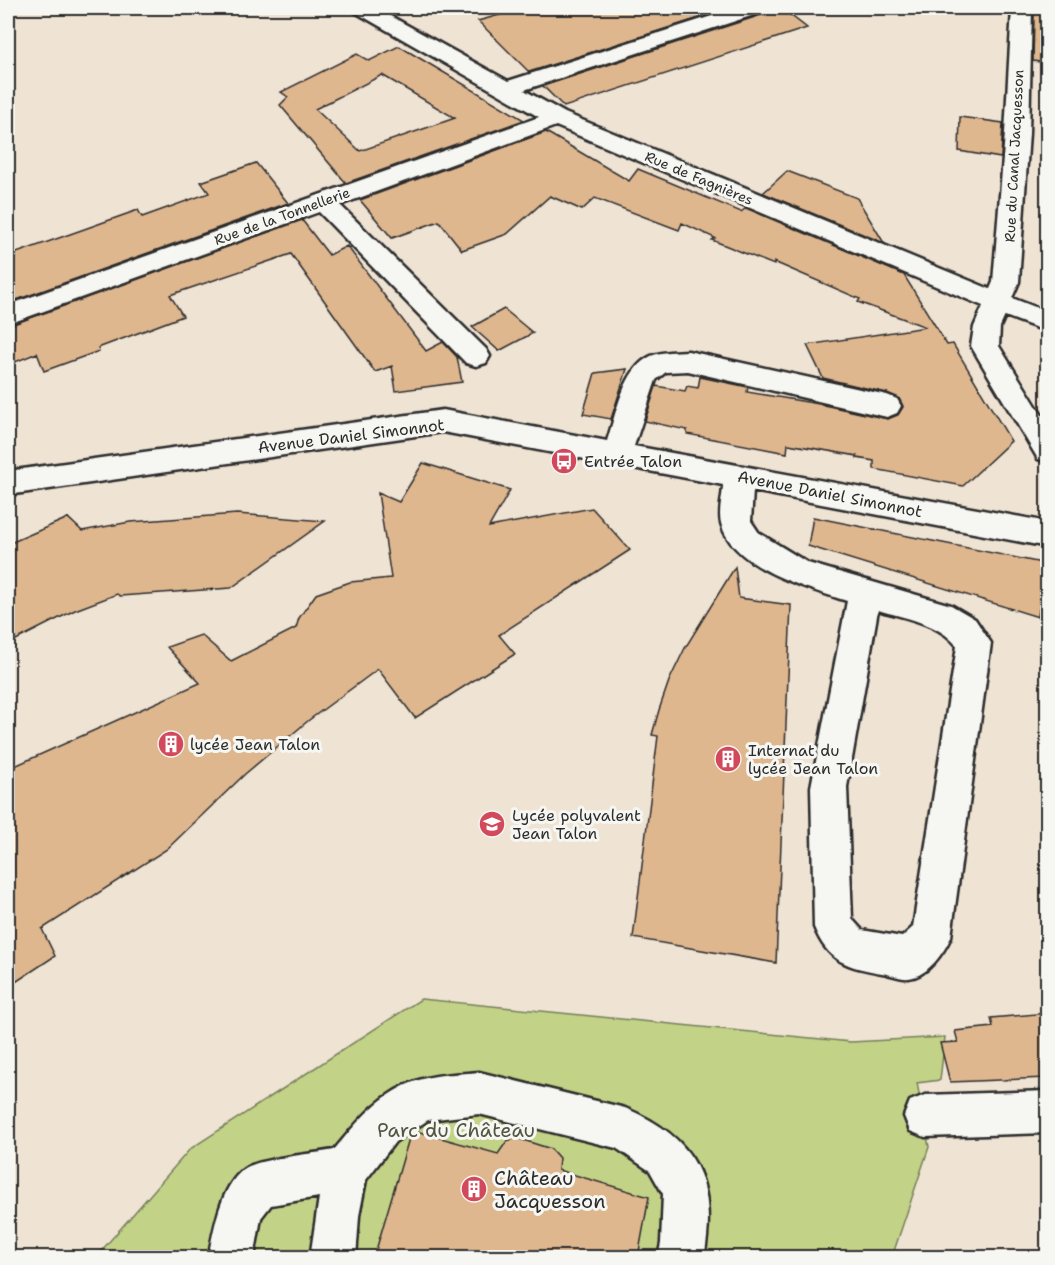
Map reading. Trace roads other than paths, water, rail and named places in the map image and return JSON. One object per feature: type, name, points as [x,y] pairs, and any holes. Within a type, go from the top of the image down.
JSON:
[{"type":"street","name":"Rue de Fagnières","points":[[362,8],[557,118],[1047,323]]},
{"type":"street","points":[[506,89],[756,8]]},
{"type":"street","name":"Rue du Canal Jacquesson","points":[[1022,8],[1017,133],[1006,282],[987,327],[985,346],[1047,451]]},
{"type":"street","name":"Rue de la Tonnellerie","points":[[8,315],[557,118]]},
{"type":"street","points":[[323,202],[476,356]]},
{"type":"street","points":[[618,454],[644,374],[660,363],[688,362],[887,406]]},
{"type":"street","name":"Avenue Daniel Simonnot","points":[[8,483],[443,421],[1047,535]]},
{"type":"street","points":[[739,477],[736,522],[747,542],[799,573],[866,593],[939,615],[963,629],[974,643],[932,937],[909,958],[852,948],[833,927],[830,787],[866,593]]},
{"type":"street","points":[[333,1257],[337,1216],[346,1170],[380,1126],[421,1100],[479,1093],[625,1129],[666,1156],[685,1190],[684,1244],[681,1257]]},
{"type":"street","points":[[925,1116],[1047,1112]]},
{"type":"street","points":[[231,1257],[240,1209],[259,1185],[346,1170]]},
{"type":"place","name":"Entrée Talon","points":[[564,461]]},
{"type":"place","name":"lycée Jean Talon","points":[[171,744]]},
{"type":"place","name":"Internat du lycée Jean Talon","points":[[728,759]]},
{"type":"place","name":"Lycée polyvalent Jean Talon","points":[[492,824]]},
{"type":"place","name":"Château Jacquesson","points":[[474,1189]]},
{"type":"park label","name":"Parc du Château","points":[[456,1130]]}]
